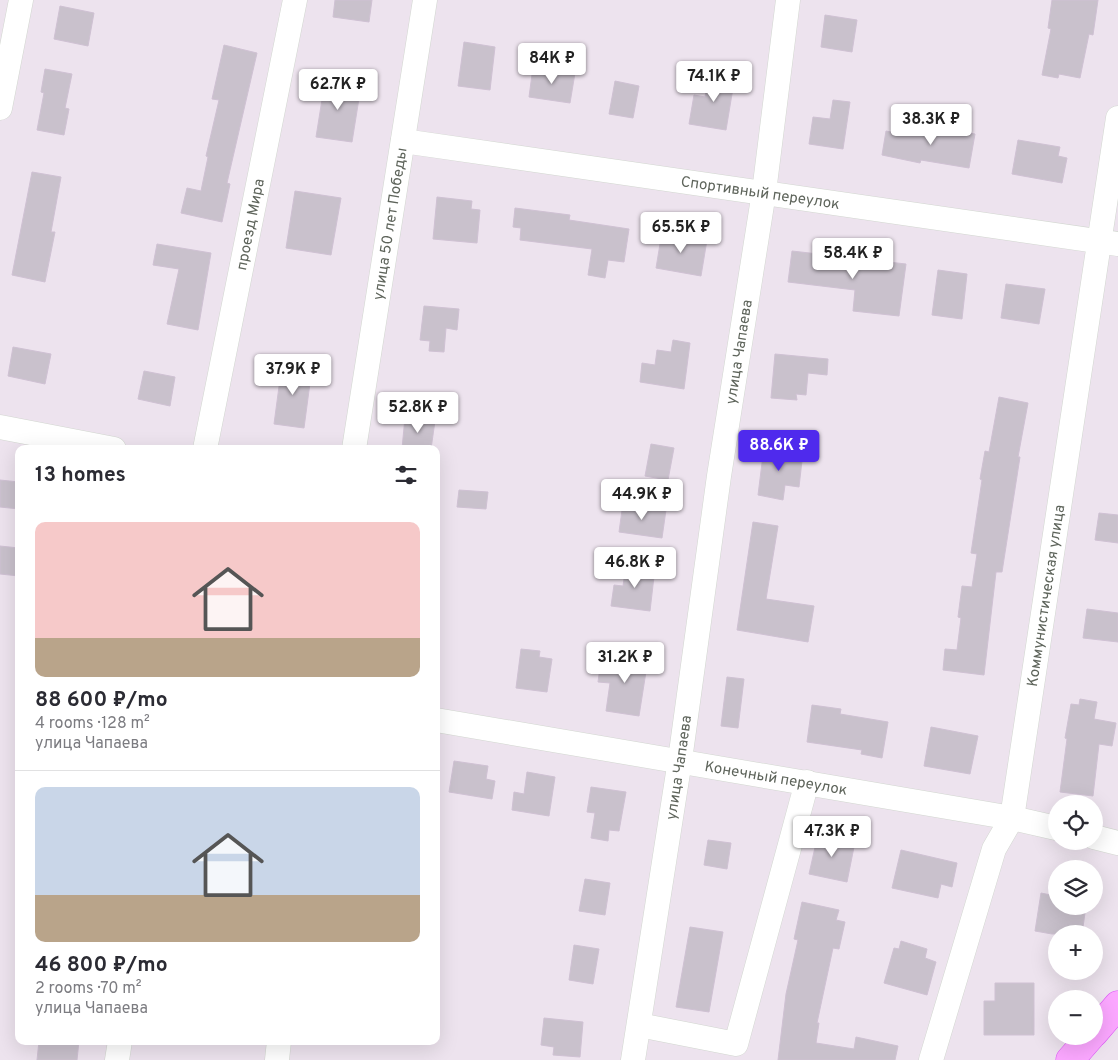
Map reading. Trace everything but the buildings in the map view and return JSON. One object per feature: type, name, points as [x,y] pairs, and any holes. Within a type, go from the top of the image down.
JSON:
[{"type":"main road","points":[[1103,1022],[1118,1005]]},
{"type":"main road","points":[[1070,1060],[1082,1045]]},
{"type":"street","points":[[0,108],[21,0]]},
{"type":"street","name":"проезд Мира","points":[[206,445],[295,0]]},
{"type":"street","name":"улица 50 лет Победы","points":[[355,445],[425,0]]},
{"type":"street","name":"улица Чапаева","points":[[633,1060],[680,760],[719,476],[764,192],[788,0]]},
{"type":"street","name":"Коммунистическая улица","points":[[931,1060],[994,849],[1012,818],[1108,243],[1118,118]]},
{"type":"street","name":"Спортивный переулок","points":[[402,141],[1108,243]]},
{"type":"street","points":[[0,427],[93,445]]},
{"type":"street","name":"Конечный переулок","points":[[440,721],[807,782],[1012,818],[1048,826]]},
{"type":"street","points":[[639,1025],[736,1044],[807,782]]},
{"type":"street","points":[[1103,839],[1118,843]]},
{"type":"street","points":[[117,1060],[119,1045]]},
{"type":"street","points":[[277,1060],[279,1045]]}]
